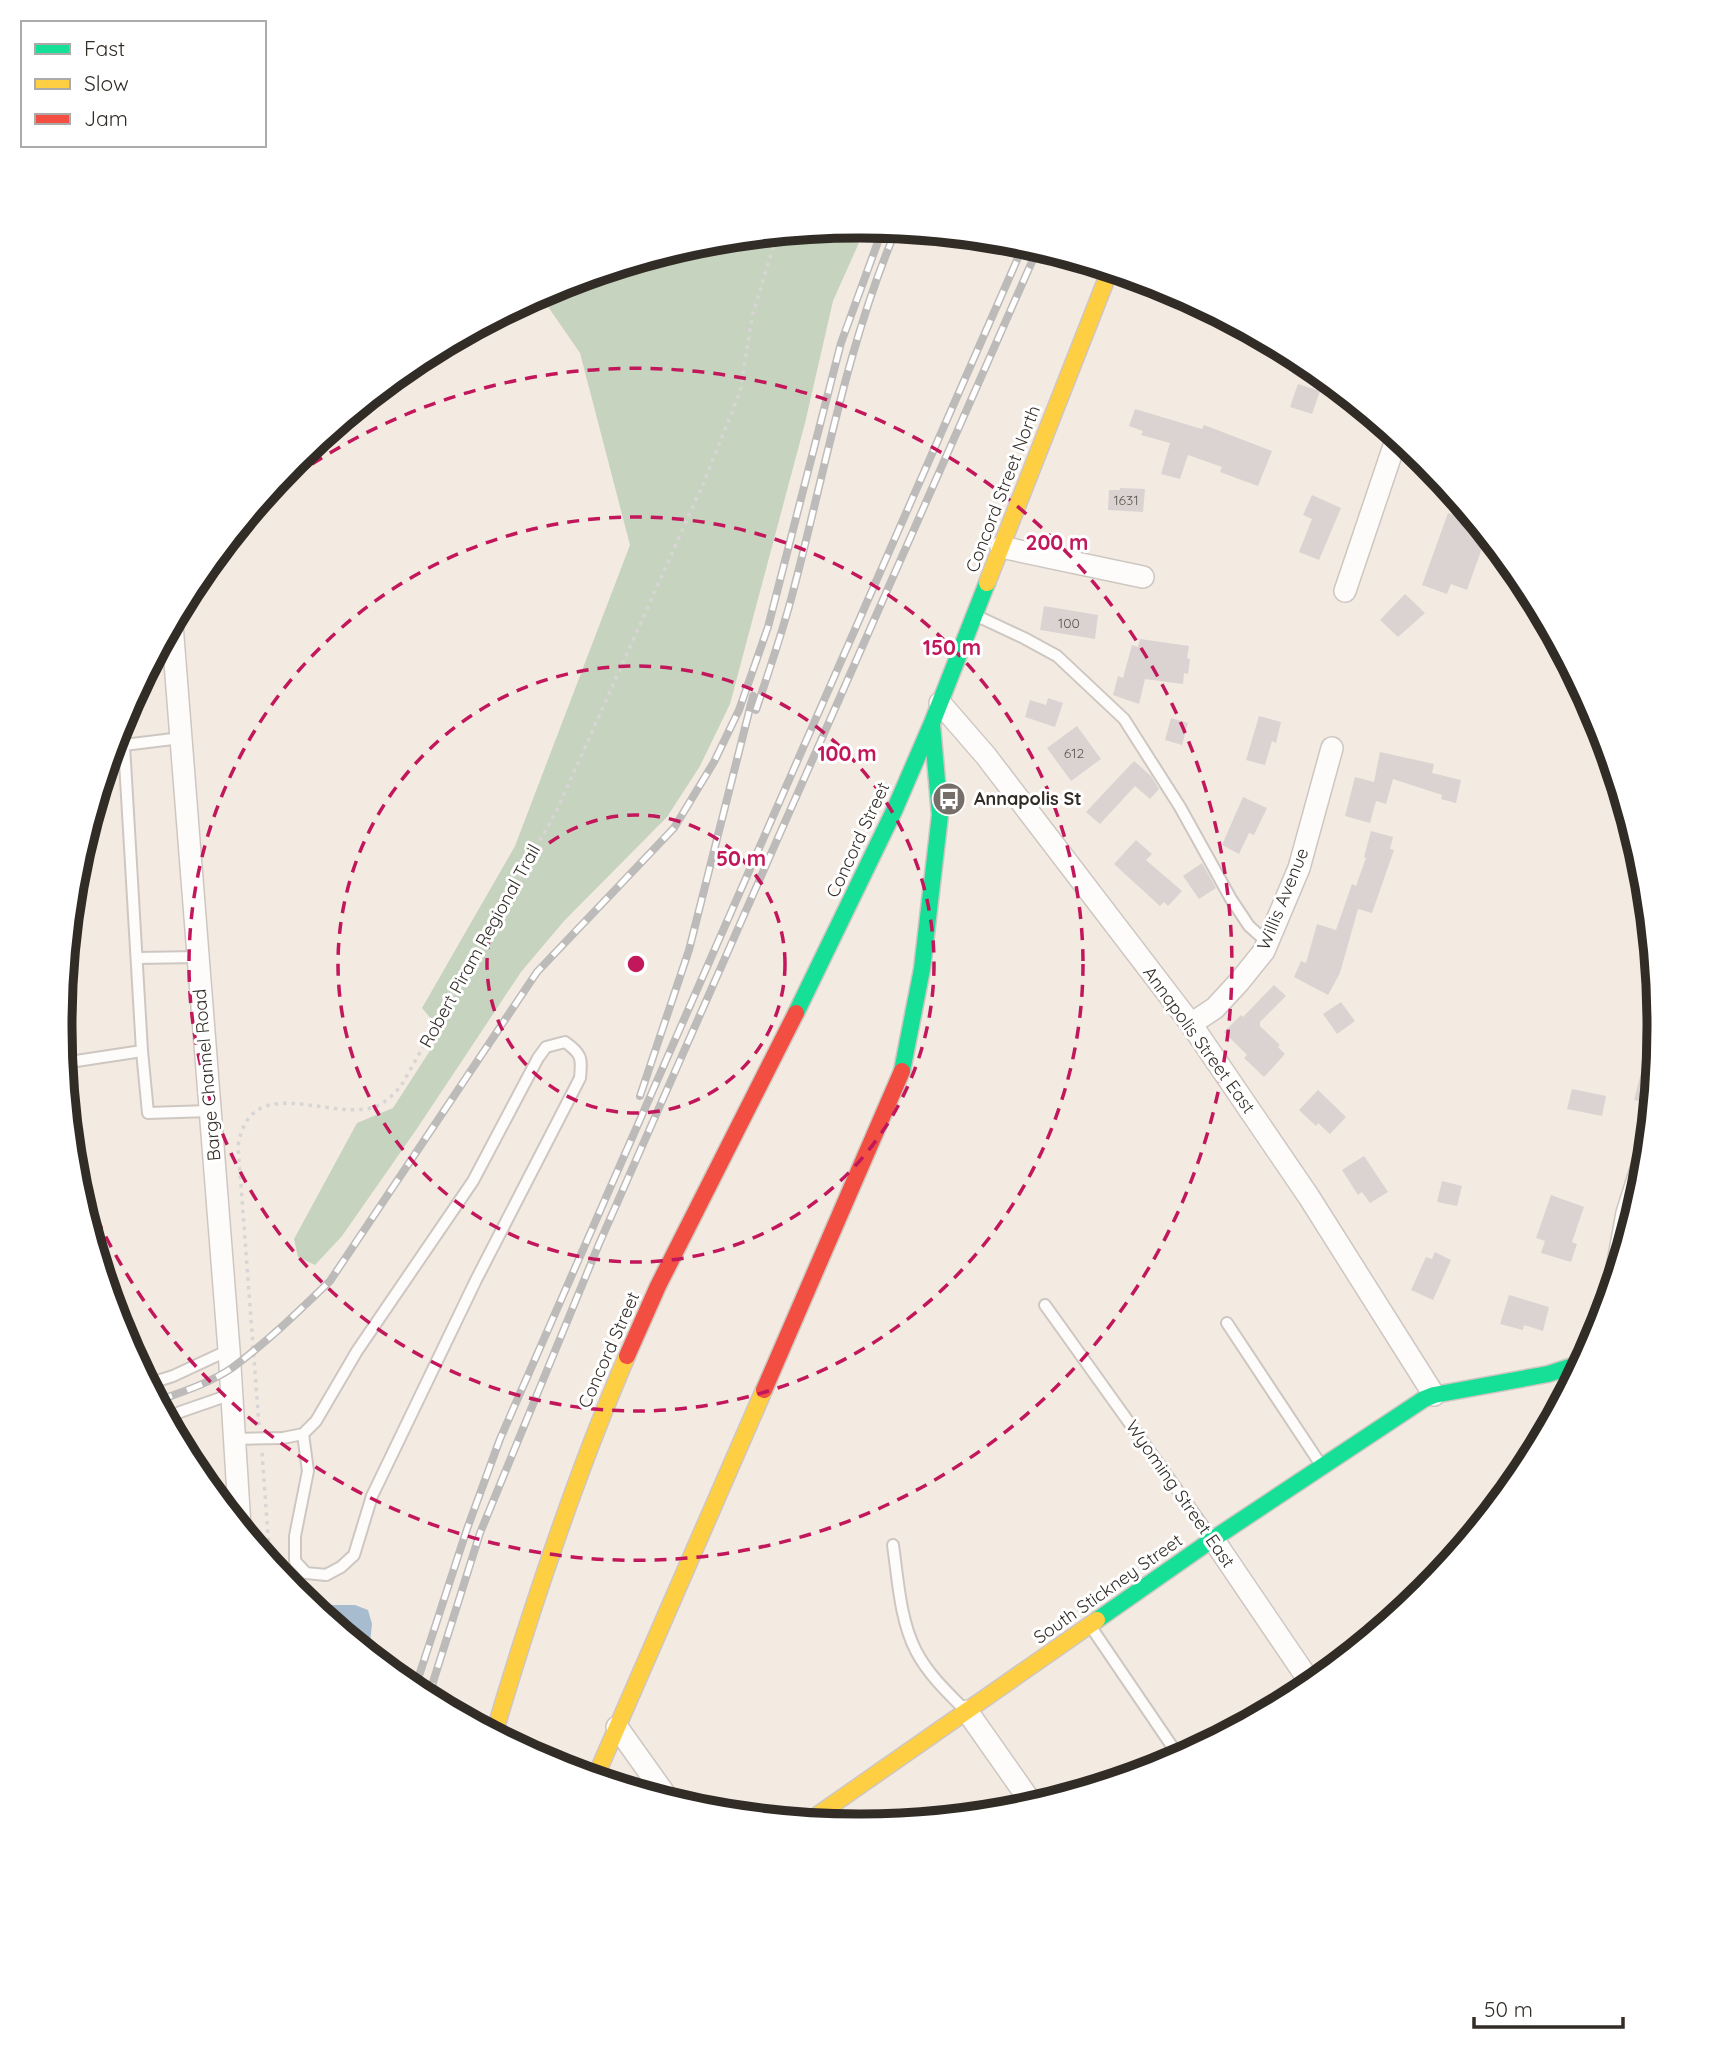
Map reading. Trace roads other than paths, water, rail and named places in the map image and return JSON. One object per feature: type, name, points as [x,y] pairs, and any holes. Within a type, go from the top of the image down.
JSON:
[{"type":"street","name":"Concord Street North","points":[[932,723],[1107,278]]},
{"type":"street","points":[[1345,591],[1394,447]]},
{"type":"street","points":[[1001,547],[1143,577]]},
{"type":"street","name":"Barge Channel Road","points":[[173,639],[229,1350],[239,1511]]},
{"type":"street","name":"Annapolis Street East","points":[[940,703],[986,756],[1191,1024],[1316,1208],[1434,1395]]},
{"type":"street","points":[[599,1769],[902,1073],[922,969],[940,815],[932,723]]},
{"type":"street","name":"Concord Street","points":[[497,1725],[523,1639],[598,1423],[658,1286],[814,978],[894,811],[932,723]]},
{"type":"street","name":"Willis Avenue","points":[[1191,1024],[1215,1008],[1254,964],[1268,943],[1299,867],[1332,748]]},
{"type":"street","points":[[1434,1395],[1548,1374],[1569,1367]]},
{"type":"street","name":"South Stickney Street","points":[[821,1813],[1213,1539],[1434,1395]]},
{"type":"street","name":"Wyoming Street East","points":[[1213,1539],[1305,1675]]},
{"type":"street","points":[[967,1712],[1026,1796]]},
{"type":"street","points":[[617,1727],[661,1788]]},
{"type":"lane","points":[[975,615],[1058,656],[1124,719],[1180,807],[1231,899],[1249,926],[1268,943]]},
{"type":"lane","points":[[125,745],[181,738]]},
{"type":"lane","points":[[124,746],[148,1113],[210,1111]]},
{"type":"lane","points":[[138,958],[198,957]]},
{"type":"lane","points":[[234,1439],[303,1434],[316,1421],[357,1351],[473,1181],[538,1058],[546,1047],[565,1042],[576,1049],[582,1059],[580,1078],[476,1280],[372,1496],[354,1555],[341,1567],[326,1575],[306,1573],[295,1561],[295,1536],[308,1471],[303,1434]]},
{"type":"lane","points":[[73,1062],[142,1051]]},
{"type":"lane","name":"Wyoming Street East","points":[[1045,1305],[1213,1539]]},
{"type":"lane","points":[[1227,1324],[1323,1467]]},
{"type":"lane","points":[[157,1382],[173,1377],[229,1350]]},
{"type":"lane","points":[[175,1416],[232,1394]]},
{"type":"lane","points":[[893,1545],[902,1606],[916,1651],[941,1686],[967,1712]]},
{"type":"lane","points":[[1089,1625],[1173,1748]]},
{"type":"water","points":[[326,1605],[355,1605],[368,1610],[372,1624],[370,1643]]},
{"type":"railway","points":[[166,1398],[205,1383],[232,1368],[295,1315],[330,1281],[537,972],[674,828],[714,762],[739,710],[768,627],[841,343],[879,239]]},
{"type":"railway","points":[[756,710],[790,603],[849,368],[878,275],[892,239]]},
{"type":"railway","points":[[418,1678],[500,1439],[1019,255]]},
{"type":"railway","points":[[432,1687],[480,1533],[599,1244],[1034,258]]},
{"type":"railway","points":[[640,1096],[689,950],[753,696]]},
{"type":"place","name":"Annapolis St","points":[[949,799]]}]
